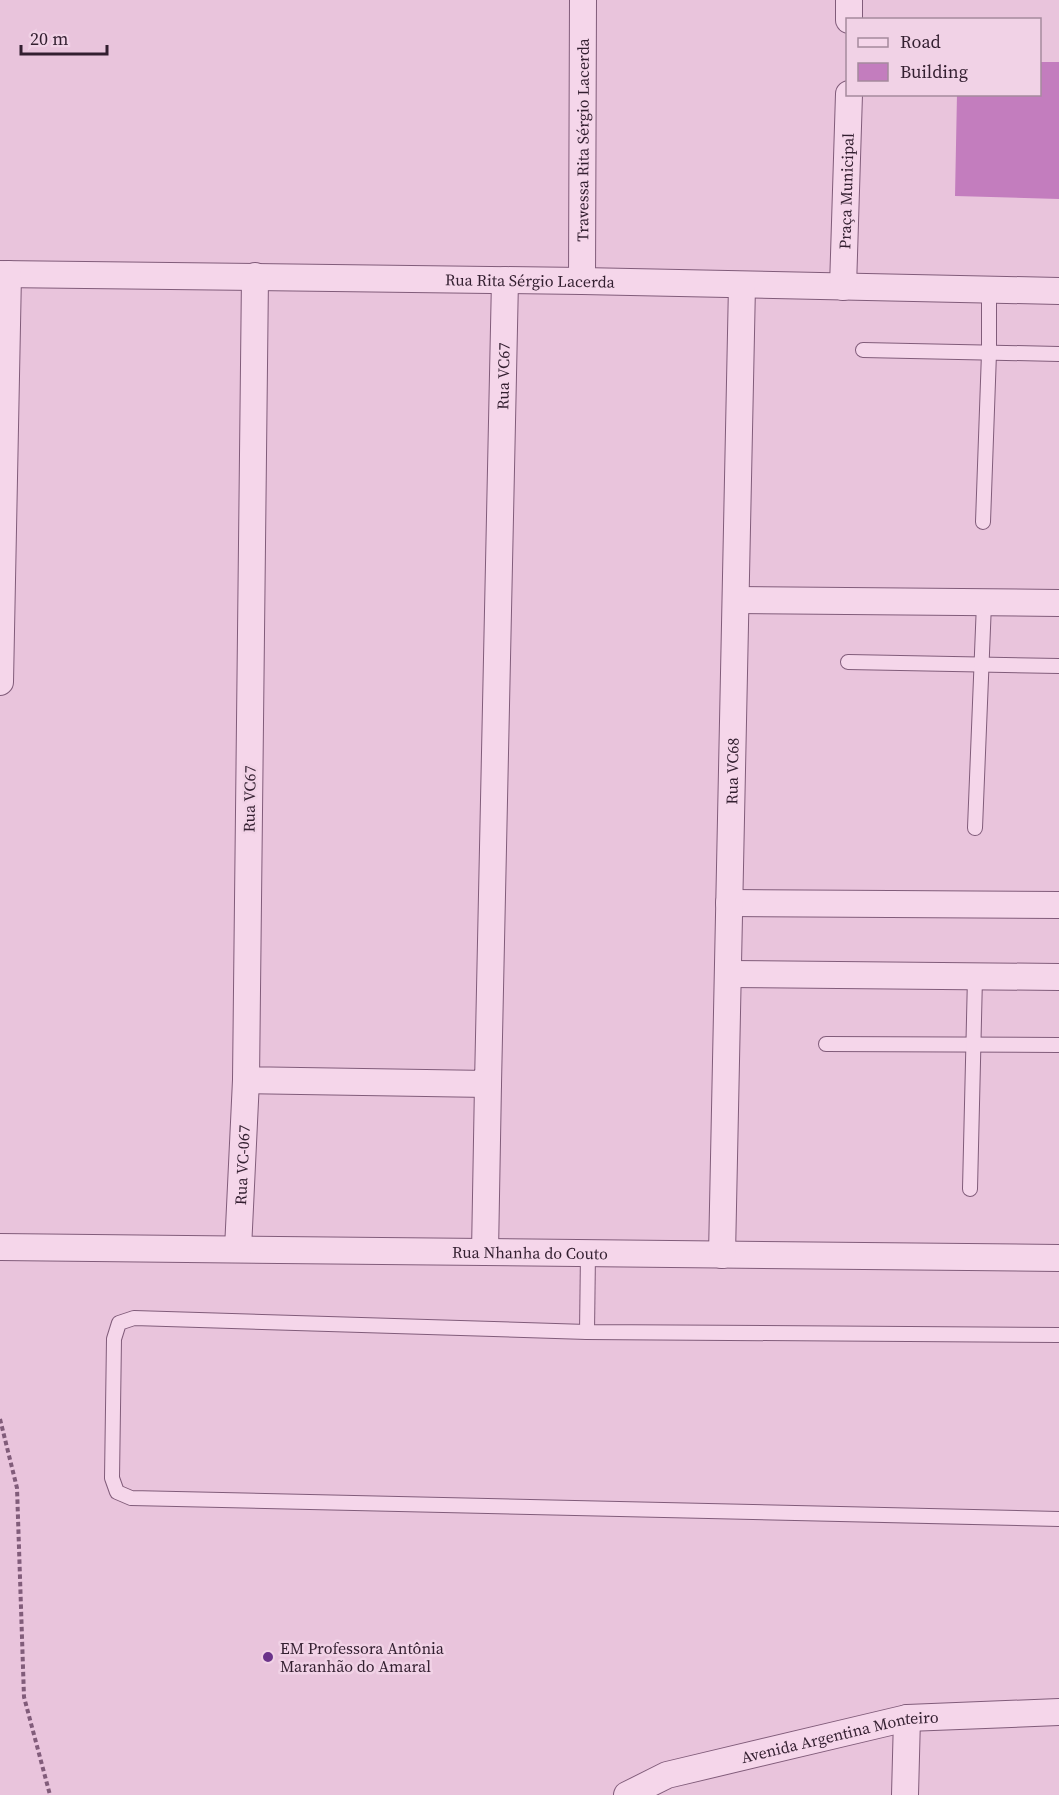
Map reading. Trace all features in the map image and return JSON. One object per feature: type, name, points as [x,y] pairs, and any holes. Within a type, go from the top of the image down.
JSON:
[{"type":"street","name":"Travessa Rita Sérgio Lacerda","points":[[582,281],[583,0]]},
{"type":"street","points":[[849,0],[849,18]]},
{"type":"street","name":"Praça Municipal","points":[[843,287],[849,96]]},
{"type":"street","name":"Rua Rita Sérgio Lacerda","points":[[4,274],[582,281],[1059,291]]},
{"type":"street","points":[[0,682],[4,274]]},
{"type":"street","name":"Rua VC67","points":[[246,1080],[255,276]]},
{"type":"street","name":"Rua VC67","points":[[485,1252],[505,280]]},
{"type":"street","name":"Rua VC68","points":[[722,1255],[742,285]]},
{"type":"street","points":[[736,600],[1059,603]]},
{"type":"street","points":[[729,903],[1059,905]]},
{"type":"street","points":[[728,974],[1059,977]]},
{"type":"street","points":[[246,1080],[488,1084]]},
{"type":"street","name":"Rua VC-067","points":[[237,1249],[246,1080]]},
{"type":"street","name":"Rua Nhanha do Couto","points":[[0,1247],[1059,1258]]},
{"type":"street","name":"Avenida Argentina Monteiro","points":[[627,1795],[907,1718],[1059,1712]]},
{"type":"street","points":[[905,1795],[907,1718]]},
{"type":"lane","points":[[983,522],[989,290]]},
{"type":"lane","points":[[863,350],[1059,354]]},
{"type":"lane","points":[[975,828],[984,603]]},
{"type":"lane","points":[[848,662],[1059,666]]},
{"type":"lane","points":[[970,1189],[975,977]]},
{"type":"lane","points":[[826,1044],[1059,1045]]},
{"type":"lane","points":[[587,1332],[588,1253]]},
{"type":"lane","points":[[1059,1335],[587,1332],[134,1318],[118,1323],[114,1339],[112,1479],[117,1492],[131,1498],[1059,1519]]},
{"type":"path","points":[[0,1419],[17,1488],[24,1697],[50,1795]]},
{"type":"building","points":[[1041,62],[1059,62],[1059,199],[955,196],[957,96],[1041,96]]},
{"type":"place","name":"EM Professora Antônia Maranhão do Amaral","points":[[268,1657]]}]
